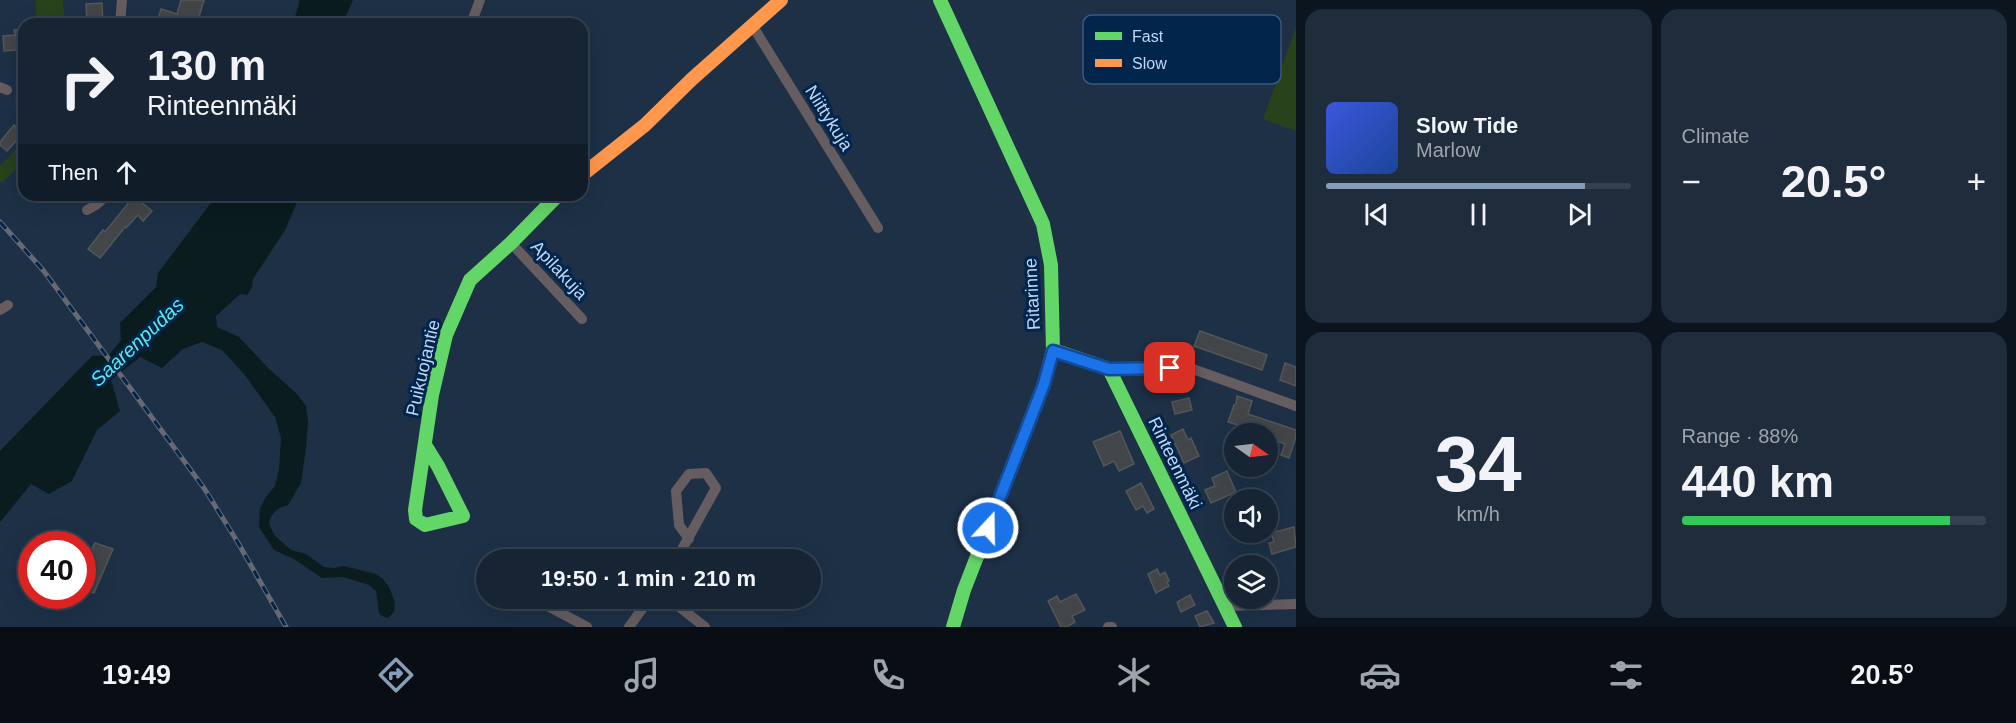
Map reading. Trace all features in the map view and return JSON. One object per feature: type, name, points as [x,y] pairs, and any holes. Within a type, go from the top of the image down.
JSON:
[{"type":"street","points":[[120,18],[122,0]]},
{"type":"street","points":[[473,18],[480,0]]},
{"type":"street","points":[[588,170],[645,125],[781,0]]},
{"type":"street","name":"Ritarinne","points":[[940,0],[1043,224],[1051,266],[1053,351],[1044,384],[964,590],[953,627]]},
{"type":"street","name":"Niittykuja","points":[[752,25],[878,228]]},
{"type":"street","points":[[87,210],[100,201]]},
{"type":"street","name":"Puikuojantie","points":[[425,445],[463,516],[425,525],[416,519],[415,510],[432,395],[446,335],[470,280],[552,201]]},
{"type":"street","name":"Apilakuja","points":[[511,243],[582,319]]},
{"type":"street","points":[[1053,351],[1109,369],[1190,368],[1296,406]]},
{"type":"street","name":"Rinteenmäki","points":[[1109,369],[1224,604]]},
{"type":"street","points":[[683,549],[689,539],[716,488],[706,473],[689,474],[676,491],[679,525],[689,539]]},
{"type":"street","points":[[1278,605],[1296,604]]},
{"type":"street","points":[[553,609],[587,627]]},
{"type":"street","points":[[629,627],[642,609]]},
{"type":"street","points":[[682,609],[705,627]]},
{"type":"street","name":"Rinteenmäki","points":[[1226,609],[1235,627]]},
{"type":"green space","points":[[36,0],[63,0],[64,18],[36,18]]},
{"type":"green space","points":[[1296,27],[1296,131],[1263,119],[1276,84],[1281,84],[1281,69]]},
{"type":"green space","points":[[18,73],[18,108],[15,106]]},
{"type":"green space","points":[[18,147],[18,167],[2,183],[0,166]]},
{"type":"water","points":[[300,0],[353,0],[345,18],[295,18]]},
{"type":"water","name":"Saarenpudas","points":[[212,201],[297,201],[285,230],[253,279],[252,287],[247,295],[240,294],[216,316],[217,327],[239,337],[297,394],[306,406],[308,422],[301,483],[288,505],[273,513],[269,523],[274,535],[291,550],[306,554],[324,567],[344,566],[376,574],[383,579],[395,602],[394,612],[388,618],[379,613],[376,591],[369,585],[343,577],[322,578],[294,559],[274,550],[259,527],[260,509],[265,498],[275,486],[279,469],[281,438],[275,417],[244,374],[222,350],[202,342],[183,349],[162,368],[140,357],[111,380],[120,411],[97,430],[72,481],[49,494],[31,484],[0,522],[0,451],[92,356],[109,355],[121,340],[120,323],[156,287],[158,273]]},
{"type":"building","points":[[181,0],[204,0],[199,18],[158,18],[161,9],[177,14]]},
{"type":"building","points":[[102,3],[103,18],[87,18],[86,4]]},
{"type":"building","points":[[14,30],[18,30],[18,50],[4,51],[3,36],[15,35]]},
{"type":"building","points":[[14,125],[18,129],[18,139],[7,151],[0,145]]},
{"type":"building","points":[[130,201],[140,201],[152,211],[143,221],[138,215],[100,258],[88,249],[103,230],[105,232]]},
{"type":"building","points":[[1200,331],[1267,355],[1262,370],[1194,346]]},
{"type":"building","points":[[1285,363],[1296,367],[1296,386],[1280,380]]},
{"type":"building","points":[[1237,396],[1252,401],[1248,414],[1275,423],[1228,422]]},
{"type":"building","points":[[1189,398],[1192,410],[1175,414],[1172,402]]},
{"type":"building","points":[[1278,424],[1296,430],[1289,458],[1281,455],[1285,444],[1278,441]]},
{"type":"building","points":[[1183,429],[1188,440],[1191,438],[1199,456],[1184,463],[1171,435]]},
{"type":"building","points":[[1120,431],[1134,464],[1119,471],[1114,461],[1104,466],[1093,442]]},
{"type":"building","points":[[1224,472],[1224,477],[1230,477],[1235,489],[1224,489],[1224,497],[1211,503],[1205,490],[1215,486],[1212,478]]},
{"type":"building","points":[[1141,483],[1154,509],[1147,513],[1143,506],[1136,510],[1126,491]]},
{"type":"building","points":[[1294,527],[1296,547],[1272,554],[1269,543],[1278,543],[1278,531]]},
{"type":"building","points":[[96,543],[113,549],[96,588]]},
{"type":"building","points":[[1157,569],[1160,575],[1165,572],[1169,586],[1156,593],[1148,574]]},
{"type":"building","points":[[1076,594],[1085,610],[1072,616],[1075,622],[1067,627],[1061,627],[1048,601],[1057,596],[1060,602]]},
{"type":"building","points":[[1190,595],[1195,605],[1181,612],[1177,602]]},
{"type":"building","points":[[1207,611],[1214,623],[1200,627],[1195,616]]},
{"type":"railway","points":[[0,222],[43,270],[204,488],[286,627]]},
{"type":"traffic: fast","points":[[940,0],[1043,224],[1051,265],[1053,350],[1044,384],[964,590],[953,627]]},
{"type":"traffic: fast","points":[[425,445],[463,516],[425,525],[416,519],[415,510],[432,395],[446,335],[470,280],[552,201]]},
{"type":"traffic: fast","points":[[1053,350],[1109,369],[1235,627]]},
{"type":"traffic: slow","points":[[588,170],[645,125],[692,79],[781,0]]},
{"type":"route","points":[[988,528],[1044,384],[1053,351],[1109,369],[1170,368]]}]
